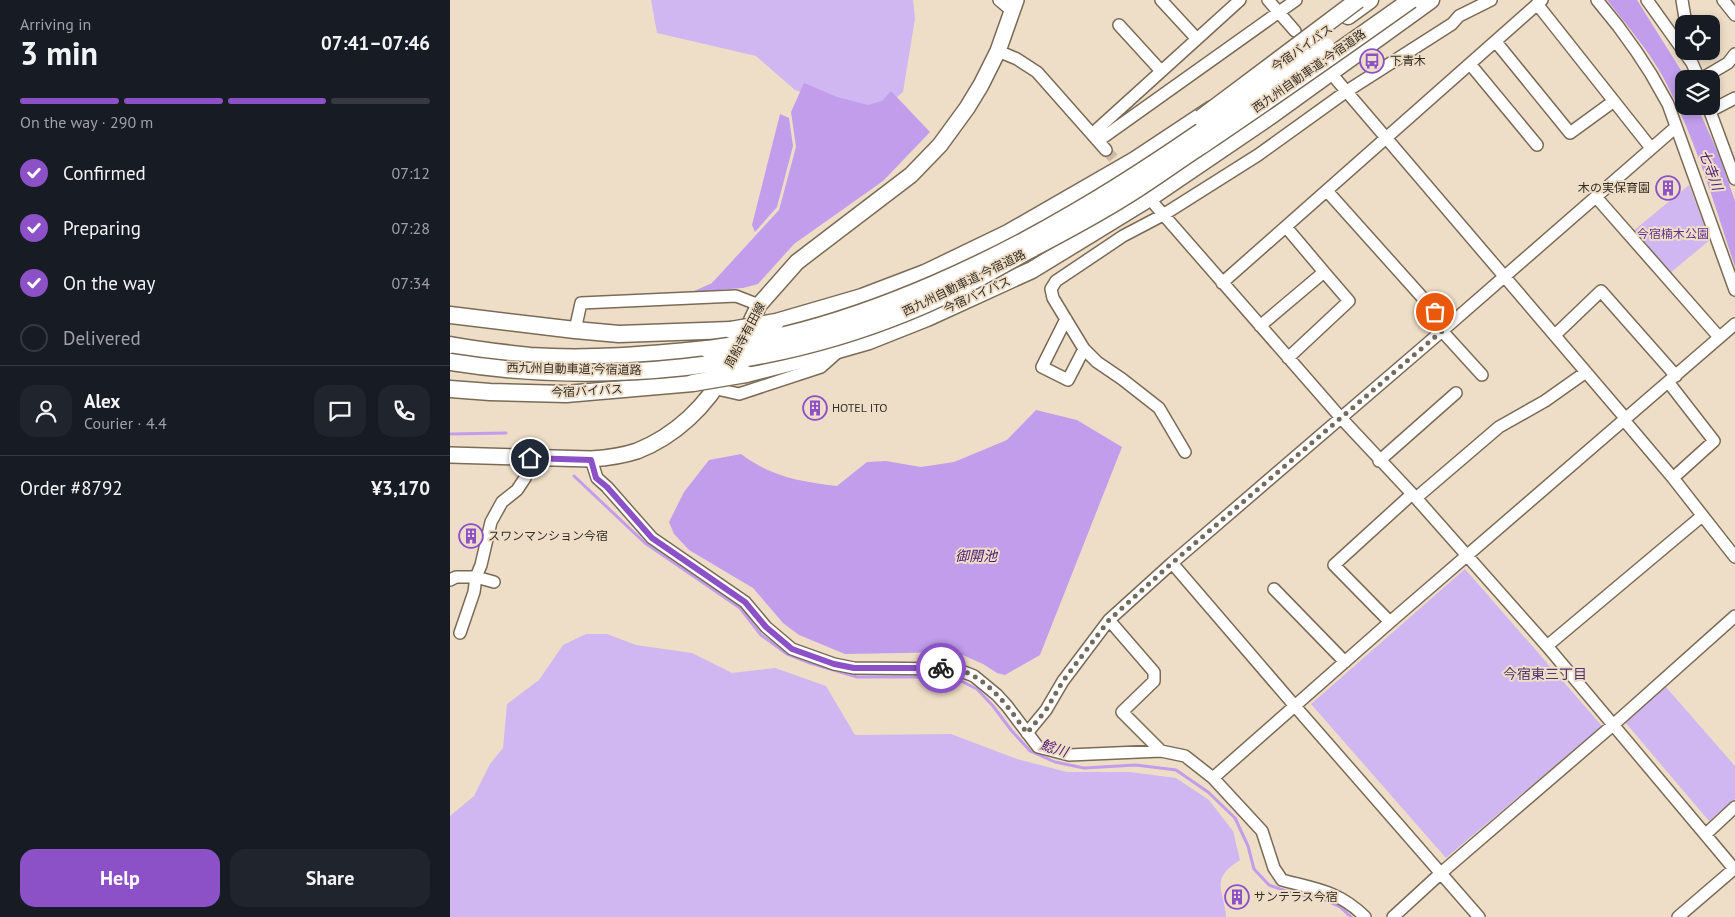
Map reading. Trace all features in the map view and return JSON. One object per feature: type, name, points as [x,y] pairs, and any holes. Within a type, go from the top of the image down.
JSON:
[{"type":"highway","points":[[1078,211],[1358,0]]},
{"type":"highway","name":"今宿バイパス","points":[[450,315],[619,334],[731,330],[776,322],[862,297],[925,273],[1008,233],[1135,160],[1280,64],[1370,0]]},
{"type":"highway","name":"西九州自動車道;今宿道路","points":[[450,345],[531,356],[592,357],[647,355],[707,349],[784,336],[826,324],[903,296],[966,269],[1078,211],[1154,163],[1394,0]]},
{"type":"highway","name":"西九州自動車道;今宿道路","points":[[450,362],[481,367],[531,371],[590,372],[696,366],[788,351],[847,334],[911,311],[969,283],[1126,196],[1411,0]]},
{"type":"highway","name":"今宿バイパス","points":[[450,388],[490,392],[566,394],[693,383],[746,374],[869,341],[927,318],[1032,270],[1153,196],[1269,117],[1431,0]]},
{"type":"main road","name":"周船寺有田線","points":[[450,455],[591,460],[635,452],[656,442],[678,428],[717,389],[760,305],[796,262],[833,233],[870,208],[911,175],[940,145],[967,108],[998,51],[1014,6]]},
{"type":"street","points":[[999,0],[1014,6]]},
{"type":"street","points":[[1161,0],[1197,38]]},
{"type":"street","points":[[1095,138],[1161,71],[1240,0]]},
{"type":"street","points":[[1268,0],[1295,31]]},
{"type":"street","points":[[1095,138],[1296,0]]},
{"type":"street","points":[[1185,452],[1159,408],[1097,362],[1084,349],[1053,298],[1051,289],[1056,281],[1123,236],[1164,215],[1258,155],[1347,91],[1452,24],[1459,16],[1491,0]]},
{"type":"street","points":[[1597,0],[1652,74],[1668,104],[1735,290]]},
{"type":"street","points":[[1648,0],[1675,36]]},
{"type":"street","points":[[1682,0],[1684,15]]},
{"type":"street","points":[[1723,0],[1735,15]]},
{"type":"street","points":[[1222,283],[1540,2],[1651,148]]},
{"type":"street","points":[[1119,25],[1161,71]]},
{"type":"street","points":[[1496,42],[1570,132],[1614,101]]},
{"type":"street","points":[[998,51],[1037,72],[1106,150]]},
{"type":"street","points":[[1716,70],[1728,63],[1735,54]]},
{"type":"street","points":[[1470,64],[1537,145]]},
{"type":"street","points":[[1336,78],[1586,372],[1735,557]]},
{"type":"street","points":[[1720,104],[1735,98]]},
{"type":"street","points":[[1711,115],[1735,179]]},
{"type":"street","points":[[1027,733],[1046,710],[1063,681],[1109,620],[1172,563],[1676,127]]},
{"type":"street","points":[[1327,191],[1445,328],[1482,375]]},
{"type":"street","points":[[1596,196],[1718,337]]},
{"type":"street","points":[[1155,205],[1340,418],[1414,496],[1547,646],[1735,869],[1678,917]]},
{"type":"street","points":[[1286,227],[1349,301],[1288,358]]},
{"type":"street","points":[[1260,326],[1324,272]]},
{"type":"street","points":[[1555,335],[1601,291],[1672,379],[1714,441],[1673,478]]},
{"type":"street","points":[[575,330],[580,303],[736,296],[760,305]]},
{"type":"street","points":[[1066,319],[1042,366],[1068,380],[1084,349]]},
{"type":"street","points":[[1213,778],[1390,622],[1735,324]]},
{"type":"street","points":[[717,389],[739,394],[822,367],[842,349]]},
{"type":"street","points":[[1390,622],[1334,565],[1498,427],[1545,401],[1586,372]]},
{"type":"street","points":[[1379,460],[1456,393]]},
{"type":"street","points":[[460,633],[474,592],[476,577],[481,565],[491,522],[502,502],[518,490],[525,478],[530,458]]},
{"type":"street","points":[[591,460],[596,478],[607,487],[652,538],[745,602],[766,627],[792,649],[834,664],[854,668],[956,669],[974,676],[1008,706],[1038,747],[1068,755],[1161,751],[1185,756],[1213,778],[1262,831],[1274,868],[1282,880],[1323,890],[1340,897],[1355,907],[1365,917]]},
{"type":"street","points":[[1547,646],[1702,516]]},
{"type":"street","points":[[1172,563],[1294,706],[1479,917]]},
{"type":"street","points":[[450,580],[456,577],[476,577],[494,582]]},
{"type":"street","points":[[1274,589],[1345,662]]},
{"type":"street","points":[[1393,917],[1735,616]]},
{"type":"street","points":[[1109,620],[1154,672],[1154,681],[1122,712],[1161,751]]},
{"type":"street","points":[[1706,834],[1735,807]]},
{"type":"green space","points":[[651,0],[913,0],[915,19],[903,92],[886,106],[833,103],[795,90],[756,56],[657,33]]},
{"type":"green space","name":"今宿楠木公園","points":[[1689,185],[1710,240],[1669,274],[1632,232]]},
{"type":"green space","points":[[1465,569],[1602,726],[1446,858],[1311,704]]},
{"type":"green space","points":[[586,634],[607,634],[636,645],[692,653],[732,673],[775,668],[826,686],[855,735],[951,734],[1017,759],[1067,772],[1130,772],[1176,778],[1209,800],[1233,831],[1240,860],[1224,873],[1221,879],[1221,892],[1226,917],[450,917],[450,816],[474,796],[490,764],[503,748],[507,704],[539,680],[563,645]]},
{"type":"green space","points":[[1665,686],[1735,766],[1735,799],[1709,821],[1625,722]]},
{"type":"water","points":[[1607,0],[1637,0],[1681,70],[1675,70],[1675,102],[1663,77],[1636,37]]},
{"type":"water","points":[[804,83],[837,97],[868,105],[882,101],[891,91],[930,132],[883,181],[794,244],[758,284],[743,288],[692,292],[712,283],[779,210],[796,147],[791,112]]},
{"type":"water","points":[[780,114],[789,118],[793,146],[777,207],[755,232],[752,225]]},
{"type":"water","name":"七寺川","points":[[1681,115],[1701,115],[1719,155],[1735,201],[1735,267],[1703,170]]},
{"type":"water","name":"御開池","points":[[1036,410],[1077,420],[1122,447],[1040,655],[1005,675],[997,673],[983,664],[956,652],[845,654],[799,635],[783,623],[753,588],[689,550],[674,534],[669,522],[684,492],[709,460],[741,454],[752,462],[786,477],[837,486],[867,462],[886,461],[921,467],[954,462],[1007,440]]},
{"type":"waterway","points":[[450,434],[506,433]]},
{"type":"waterway","name":"鯰川","points":[[574,476],[645,543],[740,608],[761,635],[787,654],[857,677],[935,677],[959,680],[977,689],[1030,751],[1055,762],[1084,768],[1136,765],[1176,770],[1208,792],[1235,818],[1248,846],[1254,869],[1269,885],[1291,893],[1323,899],[1340,907],[1351,917]]},
{"type":"tunnel","points":[[1106,150],[1127,173]]},
{"type":"way so far","points":[[941,668],[956,669],[974,676],[1008,706],[1027,733],[1046,710],[1063,681],[1109,620],[1172,563],[1442,331],[1447,325],[1435,312]]},
{"type":"place","name":"下青木","points":[[1372,61]]},
{"type":"place","name":"木の実保育園","points":[[1668,188]]},
{"type":"place","name":"HOTEL ITO","points":[[815,408]]},
{"type":"place","name":"スワンマンション今宿","points":[[471,536]]},
{"type":"place","name":"サンテラス今宿","points":[[1237,897]]},
{"type":"district","name":"今宿東三丁目","points":[[1545,674]]},
{"type":"route","points":[[530,458],[591,460],[596,478],[607,487],[652,538],[745,602],[766,627],[792,649],[834,664],[854,668],[941,668]]}]
